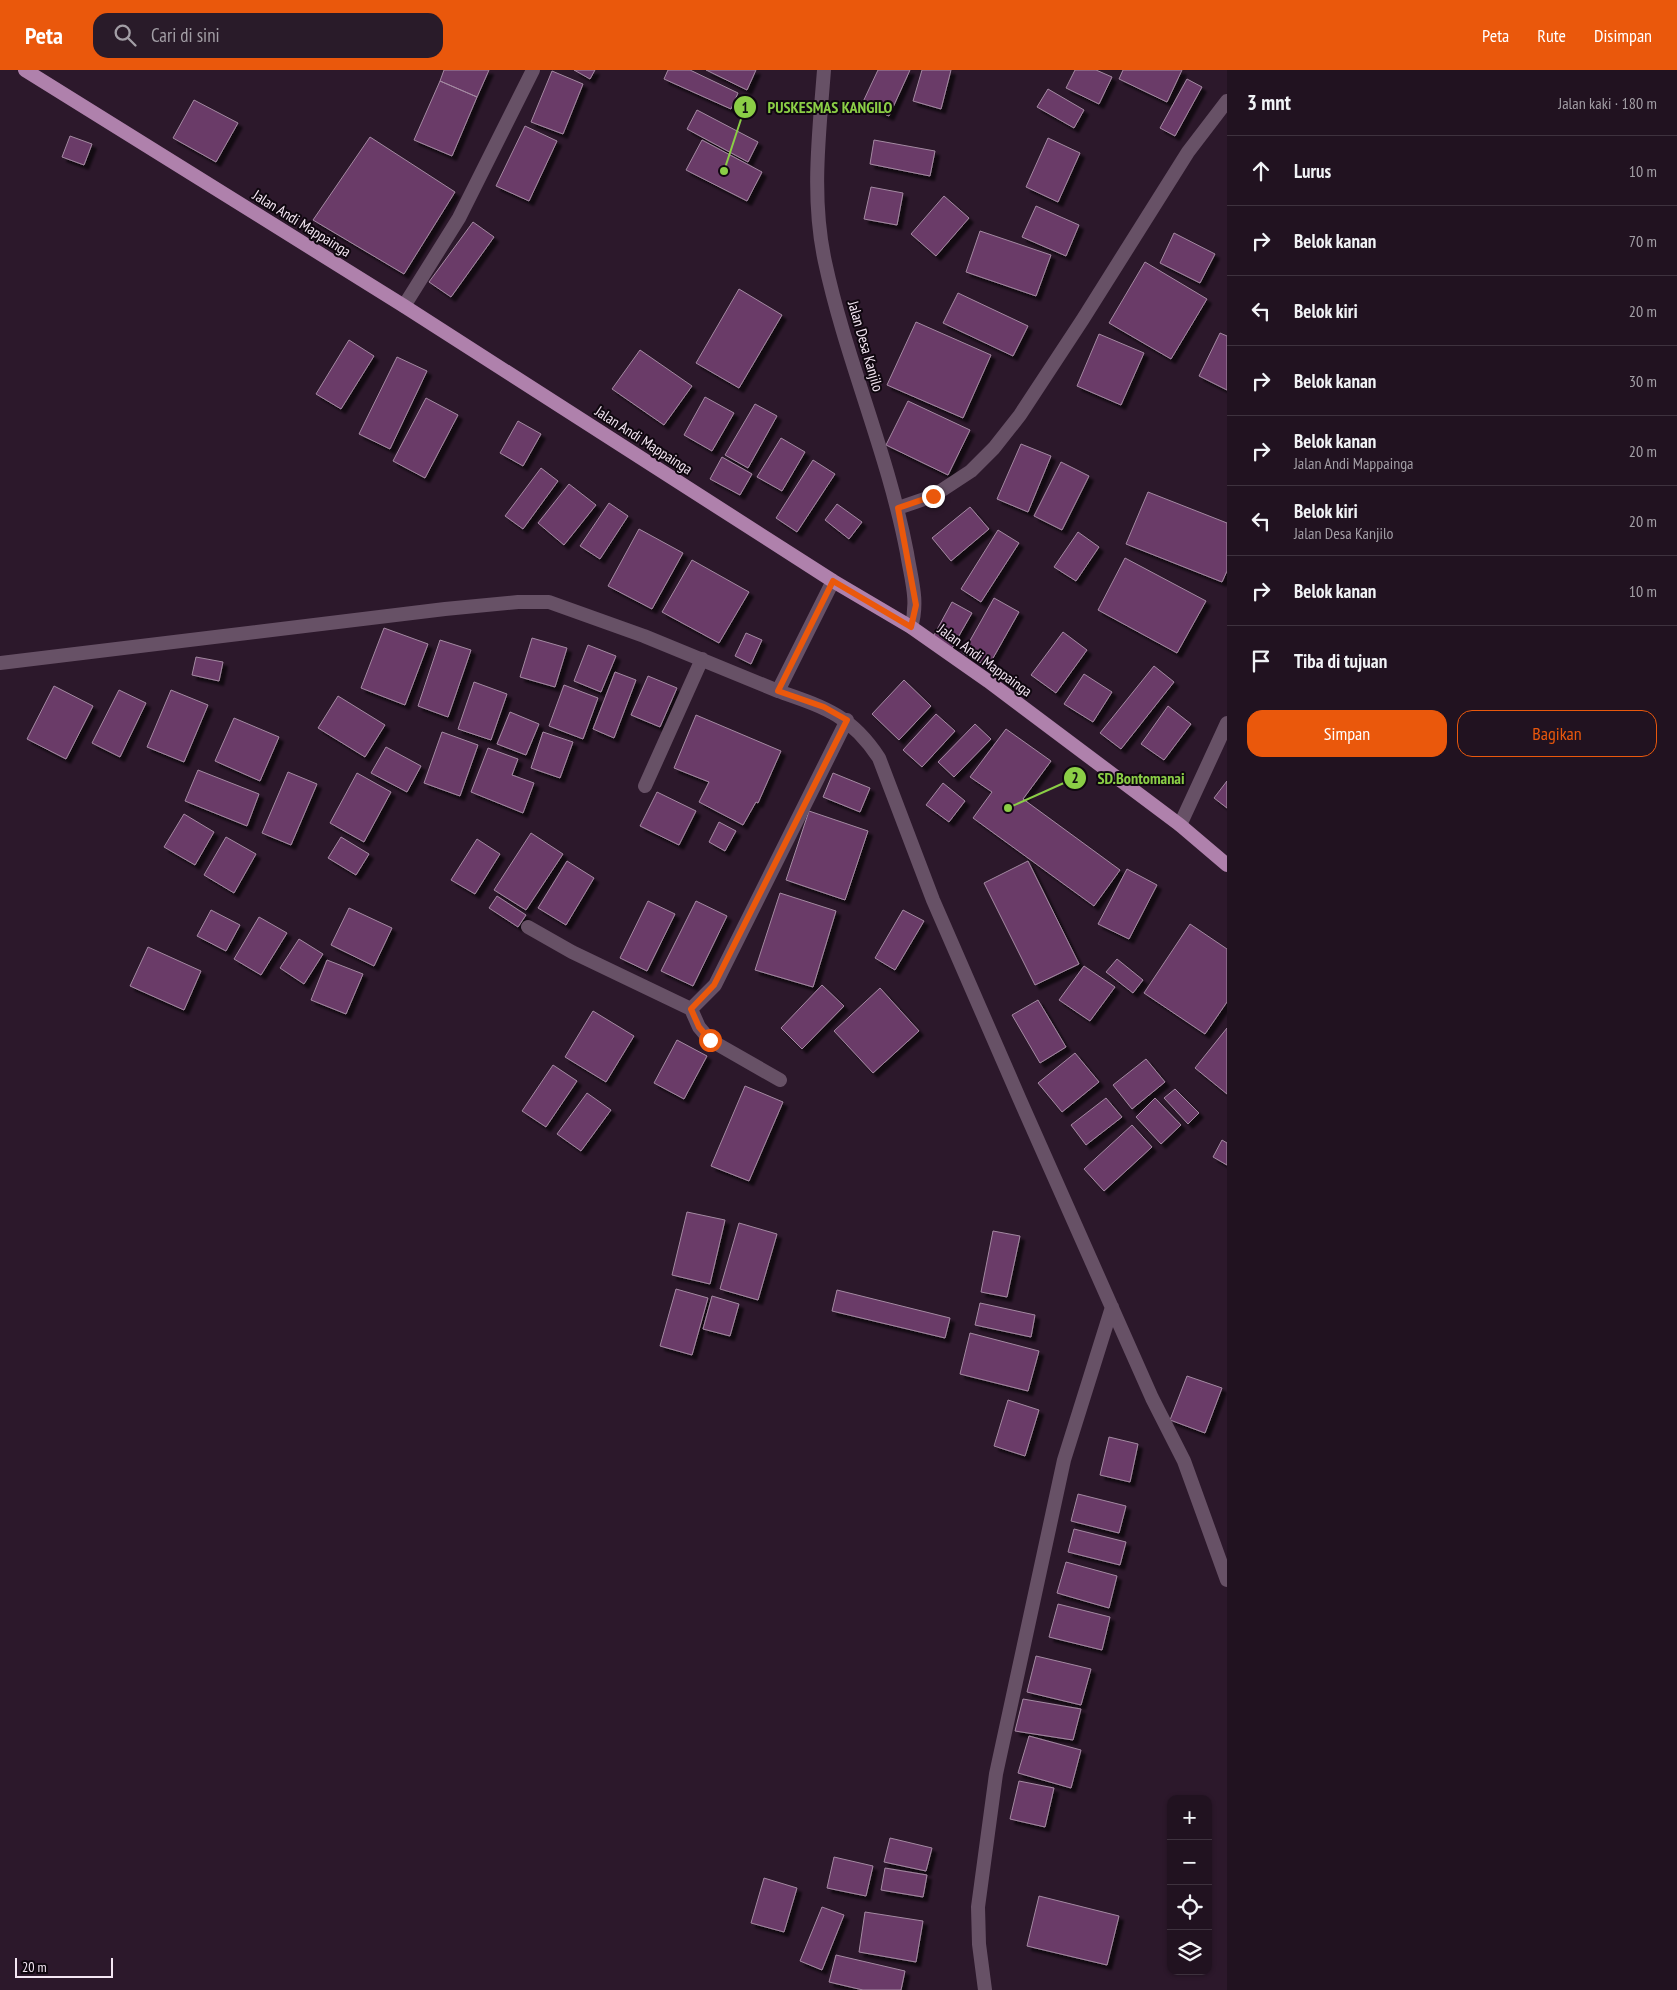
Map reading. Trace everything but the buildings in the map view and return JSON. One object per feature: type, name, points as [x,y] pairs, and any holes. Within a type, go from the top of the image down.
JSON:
[{"type":"main road","name":"Jalan Andi Mappainga","points":[[24,70],[404,306],[833,581],[911,627],[988,681],[1180,825],[1227,865]]},
{"type":"street","points":[[404,306],[459,218],[534,70]]},
{"type":"street","name":"Jalan Desa Kanjilo","points":[[824,70],[816,176],[817,218],[825,263],[849,350],[898,508],[916,605],[911,627]]},
{"type":"street","points":[[898,508],[933,496],[971,471],[994,448],[1020,415],[1083,319],[1188,152],[1227,101]]},
{"type":"street","points":[[778,691],[833,581]]},
{"type":"street","points":[[0,663],[518,602],[549,602],[824,707],[847,720],[866,738],[879,758],[934,900],[1112,1307],[1184,1461],[1227,1580]]},
{"type":"street","points":[[645,786],[702,659]]},
{"type":"street","points":[[691,1009],[714,985],[847,720]]},
{"type":"street","points":[[1180,825],[1227,724]]},
{"type":"street","points":[[528,927],[572,952],[691,1009],[699,1027],[710,1040],[780,1080]]},
{"type":"street","points":[[985,1990],[979,1944],[978,1907],[996,1774],[1064,1460],[1112,1307]]},
{"type":"place","name":"PUSKESMAS KANGILO","points":[[724,171]]},
{"type":"place","name":"SD.Bontomanai","points":[[1008,808]]},
{"type":"route","points":[[710,1040],[699,1027],[691,1009],[708,994],[714,985],[847,720],[824,707],[778,691],[833,581],[874,607],[911,627],[916,612],[916,605],[898,508],[933,496]]}]
